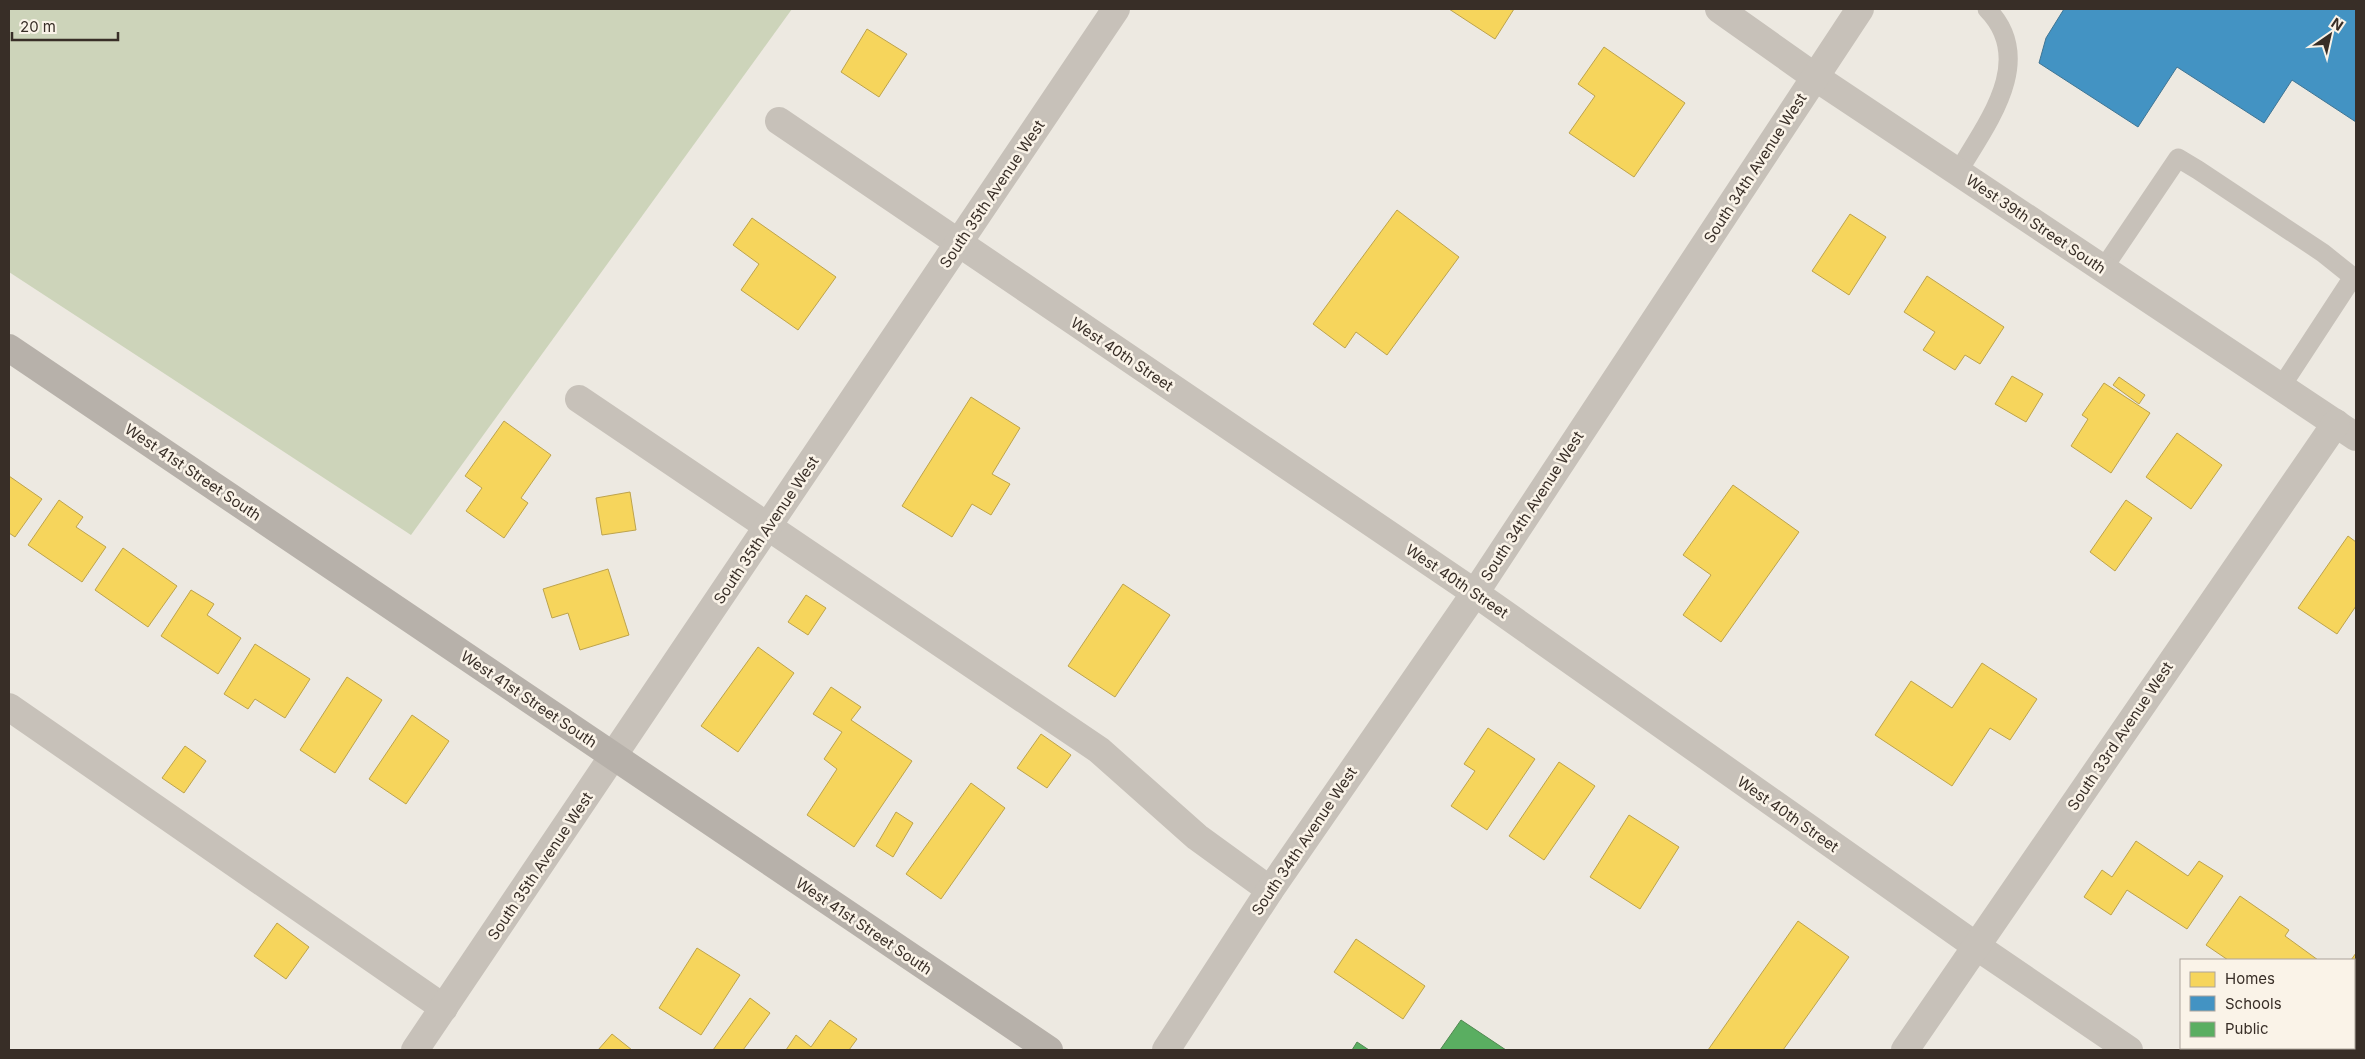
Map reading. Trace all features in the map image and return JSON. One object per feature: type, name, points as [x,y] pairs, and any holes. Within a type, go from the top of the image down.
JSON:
[{"type":"main road","name":"West 41st Street South","points":[[9,348],[1049,1050]]},
{"type":"street","name":"South 35th Avenue West","points":[[415,1050],[960,244],[1116,9]]},
{"type":"street","name":"West 39th Street South","points":[[1719,9],[1815,77],[2346,430]]},
{"type":"street","name":"South 34th Avenue West","points":[[1166,1050],[1270,890],[1475,593],[1860,9]]},
{"type":"street","name":"West 40th Street","points":[[779,121],[1475,593],[1976,946],[2129,1050]]},
{"type":"street","points":[[579,399],[1099,750],[1197,837],[1270,890]]},
{"type":"street","name":"South 33rd Avenue West","points":[[1905,1050],[1976,946],[2346,430]]},
{"type":"street","points":[[9,707],[444,1008]]},
{"type":"lane","points":[[1958,172],[2002,97],[2009,58],[2000,22],[1987,9]]},
{"type":"lane","points":[[2103,269],[2178,158],[2198,170],[2323,253],[2353,277],[2282,387]]},
{"type":"green space","points":[[9,9],[792,9],[411,535],[9,272]]},
{"type":"building: Homes","points":[[1449,9],[1514,9],[1495,39]]},
{"type":"building: Homes","points":[[867,29],[907,54],[879,97],[841,72]]},
{"type":"building: Homes","points":[[1604,47],[1685,103],[1634,177],[1569,133],[1595,96],[1578,84]]},
{"type":"building: Homes","points":[[1397,210],[1459,257],[1387,355],[1356,332],[1345,348],[1313,324]]},
{"type":"building: Homes","points":[[1850,214],[1886,237],[1849,295],[1812,271]]},
{"type":"building: Homes","points":[[752,218],[836,277],[798,330],[741,290],[759,264],[733,245]]},
{"type":"building: Homes","points":[[1927,276],[2004,327],[1980,364],[1965,355],[1955,370],[1923,350],[1935,332],[1904,312]]},
{"type":"building: Homes","points":[[2012,376],[2043,394],[2026,422],[1995,404]]},
{"type":"building: Homes","points":[[2119,377],[2145,395],[2139,404],[2113,385]]},
{"type":"building: Homes","points":[[2104,383],[2150,413],[2111,473],[2071,446],[2088,419],[2082,415]]},
{"type":"building: Homes","points":[[971,397],[1020,428],[992,474],[1010,484],[991,515],[972,504],[952,537],[902,506]]},
{"type":"building: Homes","points":[[504,421],[551,455],[521,498],[528,503],[504,538],[466,511],[482,488],[465,476]]},
{"type":"building: Homes","points":[[2177,433],[2222,465],[2191,509],[2146,477]]},
{"type":"building: Homes","points":[[9,476],[42,499],[15,537],[9,533]]},
{"type":"building: Homes","points":[[1733,485],[1799,532],[1721,642],[1683,615],[1711,575],[1683,555]]},
{"type":"building: Homes","points":[[630,492],[636,530],[602,535],[596,498]]},
{"type":"building: Homes","points":[[59,500],[83,517],[76,527],[106,547],[82,582],[28,545]]},
{"type":"building: Homes","points":[[2126,500],[2152,518],[2115,571],[2090,552]]},
{"type":"building: Homes","points":[[2348,536],[2356,542],[2356,606],[2337,634],[2298,608]]},
{"type":"building: Homes","points":[[123,548],[177,586],[148,627],[95,590]]},
{"type":"building: Homes","points":[[608,569],[629,635],[580,650],[568,613],[552,618],[543,589]]},
{"type":"building: Homes","points":[[1123,584],[1170,615],[1115,697],[1068,666]]},
{"type":"building: Homes","points":[[191,590],[214,604],[207,615],[241,638],[218,674],[161,636]]},
{"type":"building: Homes","points":[[806,595],[826,608],[808,635],[788,622]]},
{"type":"building: Homes","points":[[255,644],[310,679],[285,718],[255,699],[248,709],[224,694]]},
{"type":"building: Homes","points":[[758,647],[794,673],[738,752],[701,726]]},
{"type":"building: Homes","points":[[1982,663],[2037,699],[2010,740],[1990,728],[1952,786],[1875,735],[1911,681],[1952,708]]},
{"type":"building: Homes","points":[[347,677],[382,700],[335,773],[300,750]]},
{"type":"building: Homes","points":[[831,687],[861,707],[851,720],[912,761],[854,847],[807,815],[837,769],[824,759],[842,732],[813,714]]},
{"type":"building: Homes","points":[[412,715],[449,741],[406,804],[369,779]]},
{"type":"building: Homes","points":[[1488,728],[1535,759],[1487,830],[1451,806],[1475,771],[1464,764]]},
{"type":"building: Homes","points":[[1041,734],[1071,755],[1047,788],[1017,768]]},
{"type":"building: Homes","points":[[185,746],[206,761],[184,793],[162,778]]},
{"type":"building: Homes","points":[[1559,762],[1595,786],[1544,860],[1509,836]]},
{"type":"building: Homes","points":[[971,783],[1005,808],[941,899],[906,874]]},
{"type":"building: Homes","points":[[896,812],[913,823],[893,857],[876,846]]},
{"type":"building: Homes","points":[[1629,815],[1679,847],[1640,909],[1590,877]]},
{"type":"building: Homes","points":[[2136,841],[2188,876],[2199,861],[2223,876],[2187,929],[2127,890],[2111,915],[2084,897],[2102,870],[2112,877]]},
{"type":"building: Homes","points":[[2240,896],[2289,930],[2285,936],[2317,959],[2227,959],[2206,945]]},
{"type":"building: Homes","points":[[1798,921],[1849,957],[1783,1050],[1708,1050]]},
{"type":"building: Homes","points":[[277,923],[309,947],[286,979],[254,956]]},
{"type":"building: Homes","points":[[1356,939],[1425,986],[1403,1019],[1334,972]]},
{"type":"building: Homes","points":[[697,948],[740,975],[701,1035],[659,1008]]},
{"type":"building: Homes","points":[[2356,953],[2356,1048],[2355,1050],[2339,1050],[2337,1049],[2355,1049],[2355,959],[2352,959]]},
{"type":"building: Homes","points":[[750,998],[770,1013],[743,1050],[713,1050]]},
{"type":"building: Homes","points":[[830,1020],[857,1039],[849,1050],[786,1050],[796,1035],[811,1047]]},
{"type":"building: Homes","points":[[612,1034],[632,1050],[598,1050]]},
{"type":"building: Schools","points":[[2064,9],[2356,9],[2356,122],[2292,80],[2264,123],[2177,67],[2138,127],[2039,63],[2046,38]]},
{"type":"building: Public","points":[[1461,1020],[1506,1050],[1440,1050]]},
{"type":"building: Public","points":[[1357,1042],[1369,1050],[1352,1050]]}]
